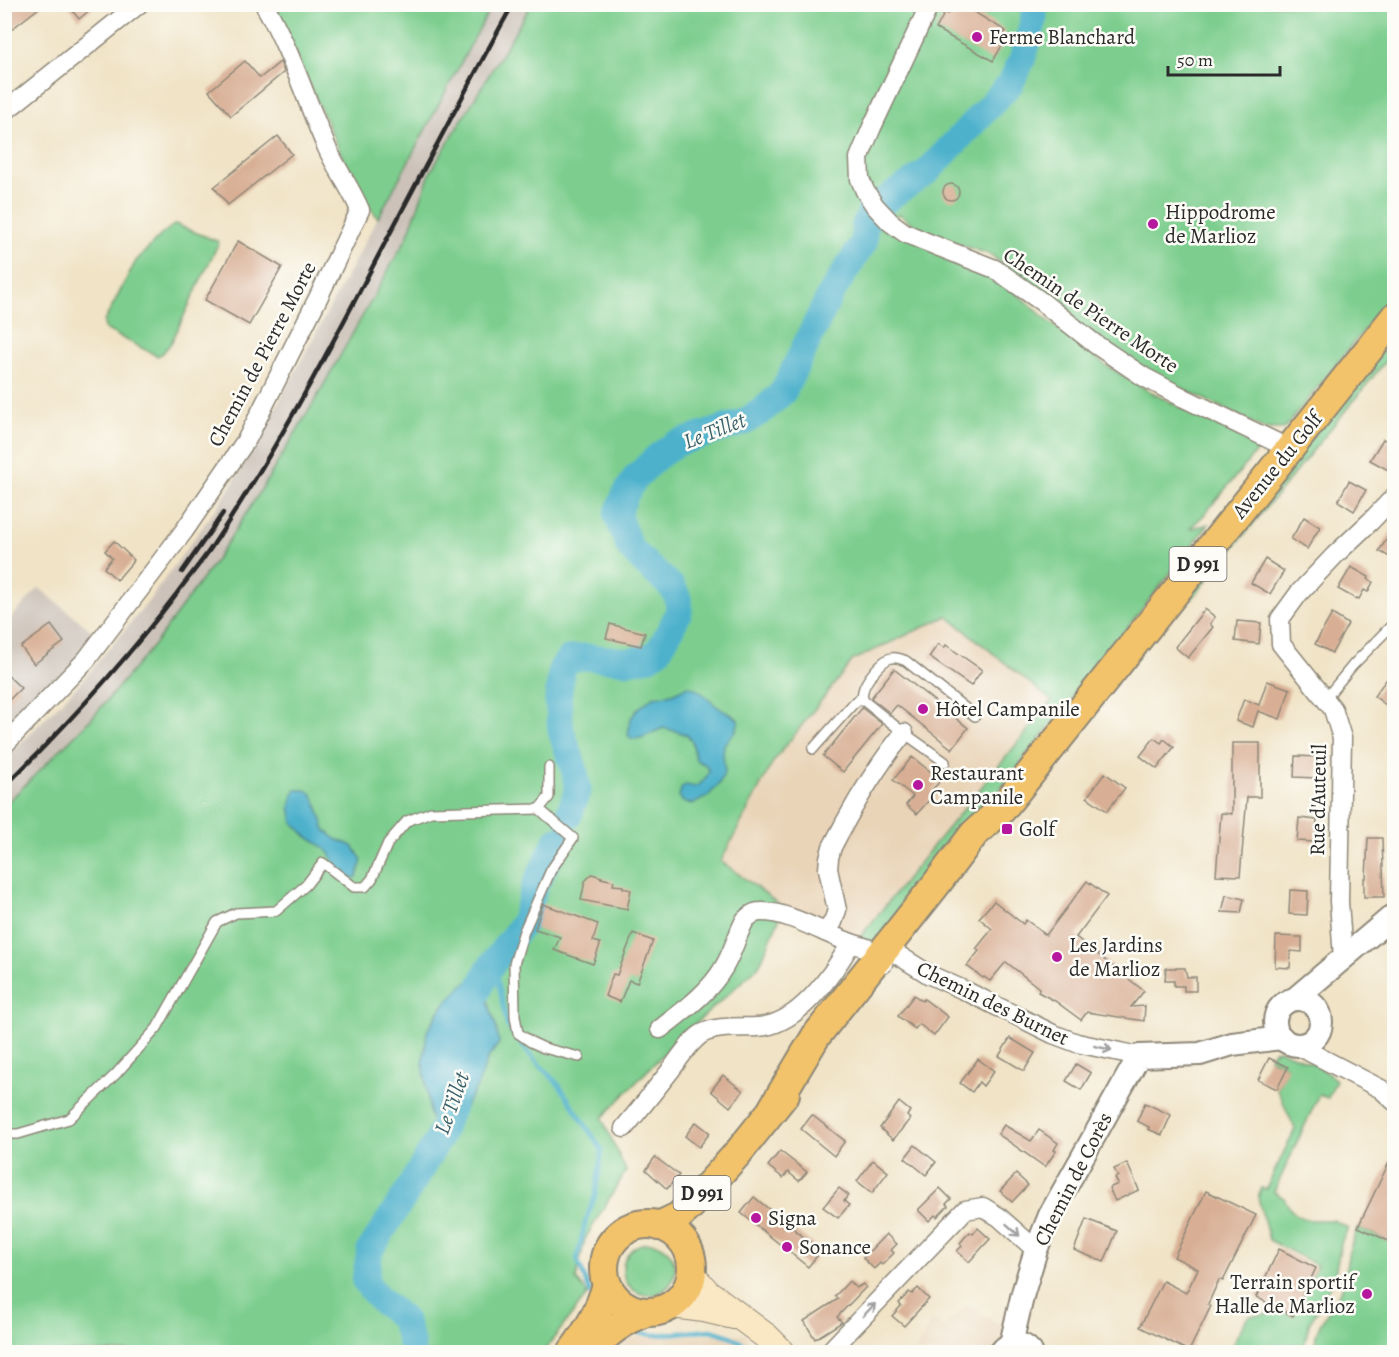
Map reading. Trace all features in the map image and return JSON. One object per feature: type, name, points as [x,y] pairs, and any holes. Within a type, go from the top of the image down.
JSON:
[{"type":"main road","name":"Avenue du Golf","points":[[885,963],[934,887],[974,834],[1002,809],[1395,318]]},
{"type":"main road","name":"D 991","points":[[659,1226],[678,1217],[690,1206],[738,1153],[828,1043],[885,963]]},
{"type":"main road","points":[[773,1108],[816,1036],[885,963]]},
{"type":"main road","name":"D 991","points":[[691,1267],[698,1225],[707,1205],[738,1153]]},
{"type":"main road","points":[[589,1353],[619,1325],[634,1316],[660,1309],[681,1297],[688,1286],[691,1267],[687,1249],[680,1239],[659,1226],[632,1227],[620,1234],[611,1245],[605,1258],[604,1271],[607,1285],[623,1305],[635,1310],[660,1309],[704,1309],[740,1318]]},
{"type":"main road","points":[[691,1267],[708,1292],[767,1337],[782,1353]]},
{"type":"main road","points":[[572,1353],[597,1315],[607,1285]]},
{"type":"street","points":[[4,112],[139,4]]},
{"type":"street","name":"Chemin de Pierre Morte","points":[[4,745],[86,660],[184,531],[247,439],[360,210],[328,151],[278,29],[264,4]]},
{"type":"street","name":"Chemin de Pierre Morte","points":[[930,4],[862,148],[860,179],[875,206],[890,222],[905,233],[995,269],[1042,302],[1104,351],[1144,377],[1290,449]]},
{"type":"street","name":"Rue d'Auteuil","points":[[1349,954],[1340,928],[1338,901],[1342,738],[1333,709],[1281,644],[1280,620],[1299,593],[1395,497]]},
{"type":"street","points":[[825,932],[833,922],[837,910],[828,869],[832,847],[874,772],[904,733]]},
{"type":"street","name":"Chemin des Burnet","points":[[660,1029],[698,998],[716,978],[728,960],[742,926],[749,916],[759,911],[779,914],[871,950],[885,963],[930,975],[1053,1034],[1077,1043],[1139,1056],[1200,1054],[1232,1044],[1297,1040]]},
{"type":"street","points":[[1390,1095],[1342,1069],[1276,1028],[1275,1016],[1282,1004],[1296,998],[1395,915]]},
{"type":"street","points":[[624,1128],[700,1035],[723,1029],[762,1027],[792,1015],[820,986],[841,959],[848,948],[846,941]]},
{"type":"street","points":[[1318,1010],[1349,954]]},
{"type":"street","points":[[1296,998],[1309,1001],[1318,1010],[1321,1023],[1320,1029],[1297,1040]]},
{"type":"street","name":"Chemin des Burnet","points":[[1232,1044],[1275,1016]]},
{"type":"street","name":"Chemin de Corès","points":[[1017,1349],[1023,1293],[1050,1215],[1139,1056]]},
{"type":"street","points":[[829,1353],[965,1210],[983,1207],[999,1217],[1036,1250]]},
{"type":"lane","points":[[1325,699],[1353,665],[1395,623]]},
{"type":"lane","points":[[813,749],[852,704],[862,697],[864,688],[878,668],[888,659],[898,658],[906,661],[975,716]]},
{"type":"lane","points":[[862,697],[904,733],[945,762]]},
{"type":"lane","points":[[539,809],[549,797],[549,767]]},
{"type":"lane","points":[[4,1134],[18,1134],[69,1119],[116,1074],[156,1028],[217,922],[236,913],[276,911],[306,885],[322,863],[354,888],[365,887],[372,879],[388,843],[407,821],[431,812],[539,809],[573,838],[551,870],[524,931],[514,964],[515,1016],[518,1033],[531,1042],[544,1048],[579,1057]]},
{"type":"shaded area","points":[[492,5],[531,5],[432,171],[407,237],[263,487],[216,560],[154,645],[91,719],[5,806],[5,759],[81,682],[148,602],[225,496],[281,398]]},
{"type":"shaded area","points":[[39,588],[102,639],[4,740],[4,625]]},
{"type":"shaded area","points":[[946,615],[1053,701],[856,942],[792,919],[721,861],[773,762],[853,659]]},
{"type":"shaded area","points":[[968,1304],[1040,1352],[915,1352],[932,1319],[943,1327]]},
{"type":"shaded area","points":[[746,1334],[757,1352],[601,1352],[612,1338]]},
{"type":"green space","points":[[273,5],[492,5],[378,218],[359,193]]},
{"type":"green space","points":[[531,5],[1394,5],[1394,293],[1284,429],[1265,429],[1108,352],[991,255],[926,233],[899,214],[887,225],[1002,281],[1108,367],[1154,394],[1260,447],[1203,516],[1189,529],[1209,524],[877,946],[856,942],[1052,701],[947,616],[853,660],[773,762],[721,861],[784,908],[759,966],[670,1047],[602,1118],[626,1171],[585,1239],[576,1279],[588,1294],[543,1352],[5,1352],[4,806],[91,719],[154,645],[216,560],[314,402],[407,237],[431,171]]},
{"type":"green space","points":[[175,224],[219,242],[171,343],[162,354],[157,356],[105,329],[104,322],[136,261]]},
{"type":"green space","points":[[1394,335],[1394,351],[1191,600],[1187,594]]},
{"type":"green space","points":[[1280,1050],[1316,1065],[1336,1080],[1328,1098],[1319,1095],[1274,1192],[1284,1198],[1290,1209],[1298,1216],[1309,1220],[1333,1220],[1348,1228],[1341,1243],[1335,1274],[1309,1324],[1303,1352],[1228,1352],[1250,1316],[1274,1313],[1278,1308],[1293,1316],[1317,1265],[1269,1240],[1258,1197],[1262,1188],[1266,1189],[1295,1129],[1277,1089],[1287,1067],[1269,1057],[1274,1051]]},
{"type":"green space","name":"Terrain sportif Halle de Marlioz","points":[[1358,1227],[1394,1244],[1394,1352],[1314,1352],[1320,1325],[1342,1289],[1349,1251]]},
{"type":"green space","points":[[644,1243],[654,1243],[668,1250],[675,1269],[668,1288],[654,1295],[644,1295],[634,1291],[627,1284],[623,1274],[623,1264],[627,1254],[634,1247]]},
{"type":"water","points":[[688,686],[699,691],[739,721],[735,732],[724,744],[725,771],[719,784],[707,797],[693,804],[683,802],[679,796],[682,787],[697,786],[709,771],[706,765],[696,760],[692,741],[687,735],[663,728],[641,738],[632,739],[628,735],[631,718],[638,709],[653,697],[672,694]]},
{"type":"water","points":[[295,790],[306,790],[312,794],[325,830],[336,839],[353,846],[362,860],[357,877],[351,879],[336,867],[330,853],[306,836],[293,822],[290,807]]},
{"type":"water","points":[[488,970],[484,988],[499,1043],[488,1058],[477,1087],[447,1137],[438,1140],[430,1115],[423,1063],[427,1031],[444,1004],[463,985]]},
{"type":"building","points":[[12,4],[44,4],[4,35],[4,11]]},
{"type":"building","points":[[67,4],[97,4],[79,19]]},
{"type":"building","name":"Ferme Blanchard","points":[[953,4],[961,4],[1006,31],[1000,43],[1003,44],[993,61],[936,29],[945,12],[947,14]]},
{"type":"building","points":[[245,61],[260,78],[280,62],[284,72],[231,116],[209,91]]},
{"type":"building","points":[[278,136],[292,154],[228,205],[214,187]]},
{"type":"building","points":[[948,184],[954,184],[959,192],[957,198],[948,200],[943,195],[943,189]]},
{"type":"building","points":[[238,241],[282,267],[249,325],[205,300]]},
{"type":"building","points":[[1383,439],[1395,445],[1395,464],[1390,471],[1370,460]]},
{"type":"building","points":[[1349,481],[1366,490],[1354,511],[1338,501]]},
{"type":"building","points":[[1304,517],[1320,527],[1307,549],[1291,539]]},
{"type":"building","points":[[1395,526],[1395,560],[1379,551]]},
{"type":"building","points":[[114,541],[134,560],[117,580],[104,568],[112,558],[105,551]]},
{"type":"building","points":[[1265,559],[1284,571],[1270,594],[1251,583]]},
{"type":"building","points":[[1351,567],[1369,577],[1368,579],[1373,582],[1368,592],[1364,590],[1359,599],[1338,589]]},
{"type":"building","points":[[1205,609],[1215,617],[1210,624],[1213,627],[1188,658],[1175,647]]},
{"type":"building","points":[[1332,614],[1348,624],[1332,653],[1315,644]]},
{"type":"building","points":[[1237,621],[1261,623],[1259,644],[1235,641]]},
{"type":"building","points":[[610,624],[645,633],[641,646],[606,638]]},
{"type":"building","points":[[51,625],[64,642],[34,664],[21,647]]},
{"type":"building","points":[[938,644],[944,648],[946,645],[982,670],[971,686],[929,657]]},
{"type":"building","name":"Hôtel Campanile","points":[[894,669],[968,728],[952,749],[897,705],[890,713],[871,698]]},
{"type":"building","points":[[4,672],[21,688],[4,705]]},
{"type":"building","points":[[1386,680],[1395,686],[1395,701],[1390,708],[1374,696]]},
{"type":"building","points":[[1267,681],[1290,689],[1280,719],[1258,711],[1253,727],[1236,721],[1244,699],[1259,705]]},
{"type":"building","points":[[862,708],[882,724],[843,772],[823,756]]},
{"type":"building","points":[[1154,738],[1161,743],[1164,739],[1174,747],[1157,769],[1140,756]]},
{"type":"building","points":[[1232,743],[1260,743],[1260,797],[1247,797],[1240,876],[1216,875],[1221,813],[1232,814]]},
{"type":"building","points":[[1295,756],[1318,757],[1317,778],[1294,777]]},
{"type":"building","name":"Restaurant Campanile","points":[[912,757],[941,780],[932,790],[935,793],[917,814],[906,805],[913,796],[893,780]]},
{"type":"building","points":[[1105,773],[1125,788],[1107,811],[1087,797]]},
{"type":"building","points":[[1299,818],[1317,820],[1315,842],[1297,841]]},
{"type":"building","points":[[1368,838],[1382,838],[1384,897],[1364,897]]},
{"type":"building","points":[[592,874],[614,881],[613,885],[631,890],[627,909],[581,900],[585,881]]},
{"type":"building","name":"Les Jardins de Marlioz","points":[[1087,881],[1107,896],[1076,937],[1144,991],[1131,1007],[1145,1006],[1144,1021],[1087,1012],[1081,1020],[1038,992],[1039,988],[1006,962],[990,981],[967,966],[979,951],[976,949],[992,929],[979,918],[994,901],[1023,924],[1026,920],[1046,935]]},
{"type":"building","points":[[1290,890],[1308,891],[1307,915],[1289,914]]},
{"type":"building","points":[[1226,895],[1244,899],[1241,913],[1222,912]]},
{"type":"building","points":[[543,904],[598,924],[593,941],[600,945],[593,964],[554,950],[560,937],[535,929]]},
{"type":"building","points":[[633,933],[653,941],[637,983],[629,980],[620,1002],[605,996],[613,974],[617,975]]},
{"type":"building","points":[[1276,936],[1302,937],[1302,952],[1291,951],[1290,968],[1275,967]]},
{"type":"building","points":[[1166,968],[1185,968],[1187,977],[1196,977],[1196,991],[1184,991],[1184,986],[1174,986],[1174,981],[1165,981]]},
{"type":"building","points":[[914,995],[922,1001],[924,999],[948,1017],[934,1036],[919,1024],[915,1029],[898,1016]]},
{"type":"building","points":[[1010,1038],[1035,1053],[1024,1071],[999,1056]]},
{"type":"building","points":[[1269,1058],[1288,1067],[1277,1089],[1258,1080]]},
{"type":"building","points":[[978,1059],[994,1071],[983,1086],[979,1082],[972,1092],[960,1083]]},
{"type":"building","points":[[1076,1064],[1091,1073],[1081,1090],[1066,1081]]},
{"type":"building","points":[[723,1075],[743,1091],[730,1107],[711,1091]]},
{"type":"building","points":[[899,1102],[910,1111],[907,1116],[910,1119],[893,1140],[880,1128]]},
{"type":"building","points":[[1145,1103],[1171,1115],[1162,1135],[1137,1121]]},
{"type":"building","points":[[812,1115],[845,1141],[834,1156],[801,1129]]},
{"type":"building","points":[[696,1122],[710,1133],[699,1147],[685,1136]]},
{"type":"building","points":[[1004,1125],[1031,1141],[1039,1130],[1058,1143],[1054,1150],[1056,1151],[1045,1167],[998,1134]]},
{"type":"building","points":[[915,1145],[936,1162],[926,1175],[905,1158]]},
{"type":"building","points":[[1395,1150],[1395,1244],[1358,1227]]},
{"type":"building","points":[[780,1151],[807,1172],[799,1181],[788,1172],[783,1178],[768,1166]]},
{"type":"building","points":[[655,1157],[679,1175],[667,1189],[646,1170]]},
{"type":"building","points":[[873,1160],[888,1172],[872,1193],[857,1181]]},
{"type":"building","points":[[1127,1163],[1139,1190],[1115,1201],[1109,1188],[1118,1184],[1115,1178],[1118,1176],[1114,1169]]},
{"type":"building","points":[[1016,1174],[1028,1185],[1012,1202],[1000,1191]]},
{"type":"building","points":[[839,1188],[848,1195],[844,1201],[849,1205],[838,1218],[823,1207]]},
{"type":"building","points":[[940,1188],[951,1199],[946,1204],[948,1206],[937,1217],[935,1215],[929,1221],[918,1210]]},
{"type":"building","points":[[1206,1191],[1256,1215],[1223,1281],[1219,1280],[1208,1304],[1211,1306],[1189,1351],[1140,1327],[1163,1281],[1186,1293],[1198,1269],[1174,1257]]},
{"type":"building","points":[[754,1197],[821,1251],[808,1267],[741,1213]]},
{"type":"building","points":[[1086,1219],[1117,1231],[1104,1262],[1074,1250]]},
{"type":"building","points":[[978,1228],[990,1239],[969,1262],[957,1251],[962,1246],[960,1243],[965,1237],[970,1232],[973,1234]]},
{"type":"building","points":[[886,1234],[897,1244],[891,1250],[894,1253],[882,1265],[880,1263],[874,1269],[863,1258]]},
{"type":"building","points":[[1279,1249],[1316,1268],[1293,1316],[1256,1297]]},
{"type":"building","points":[[849,1281],[856,1288],[863,1284],[866,1287],[837,1317],[842,1322],[815,1339],[804,1321],[838,1299],[835,1296]]},
{"type":"building","points":[[918,1288],[929,1299],[904,1326],[892,1316],[901,1306],[899,1303],[909,1292],[912,1294]]},
{"type":"waterway","name":"Le Tillet","points":[[568,817],[578,790],[574,768],[561,731],[558,699],[562,668],[569,659],[585,657],[629,661],[650,657],[659,650],[679,612],[678,598],[672,587],[630,548],[617,515],[625,495],[636,477],[675,444],[744,422],[762,411],[783,392],[830,295],[864,242],[864,228],[871,212],[927,172],[1010,84],[1022,60],[1033,23],[1035,4]]},
{"type":"waterway","name":"Le Tillet","points":[[472,1004],[488,970],[524,922],[535,886],[557,840]]},
{"type":"waterway","points":[[494,962],[507,1025],[528,1053],[559,1085],[602,1150],[595,1196],[585,1223],[577,1259],[591,1294]]},
{"type":"waterway","name":"Le Tillet","points":[[412,1352],[403,1319],[379,1299],[365,1281],[370,1250],[438,1140],[452,1106]]},
{"type":"waterway","points":[[639,1333],[656,1335],[711,1330],[730,1336],[757,1352]]},
{"type":"railway","points":[[4,787],[50,741],[115,669],[157,619],[211,548],[317,372],[513,4]]},
{"type":"railway","points":[[182,572],[223,513]]},
{"type":"place","name":"Ferme Blanchard","points":[[977,37]]},
{"type":"place","name":"Hippodrome de Marlioz","points":[[1153,224]]},
{"type":"place","name":"Hôtel Campanile","points":[[923,709]]},
{"type":"place","name":"Restaurant Campanile","points":[[918,785]]},
{"type":"place","name":"Golf","points":[[1007,829]]},
{"type":"place","name":"Les Jardins de Marlioz","points":[[1057,957]]},
{"type":"place","name":"Signa","points":[[756,1218]]},
{"type":"place","name":"Sonance","points":[[787,1247]]},
{"type":"place","name":"Terrain sportif Halle de Marlioz","points":[[1367,1294]]}]
